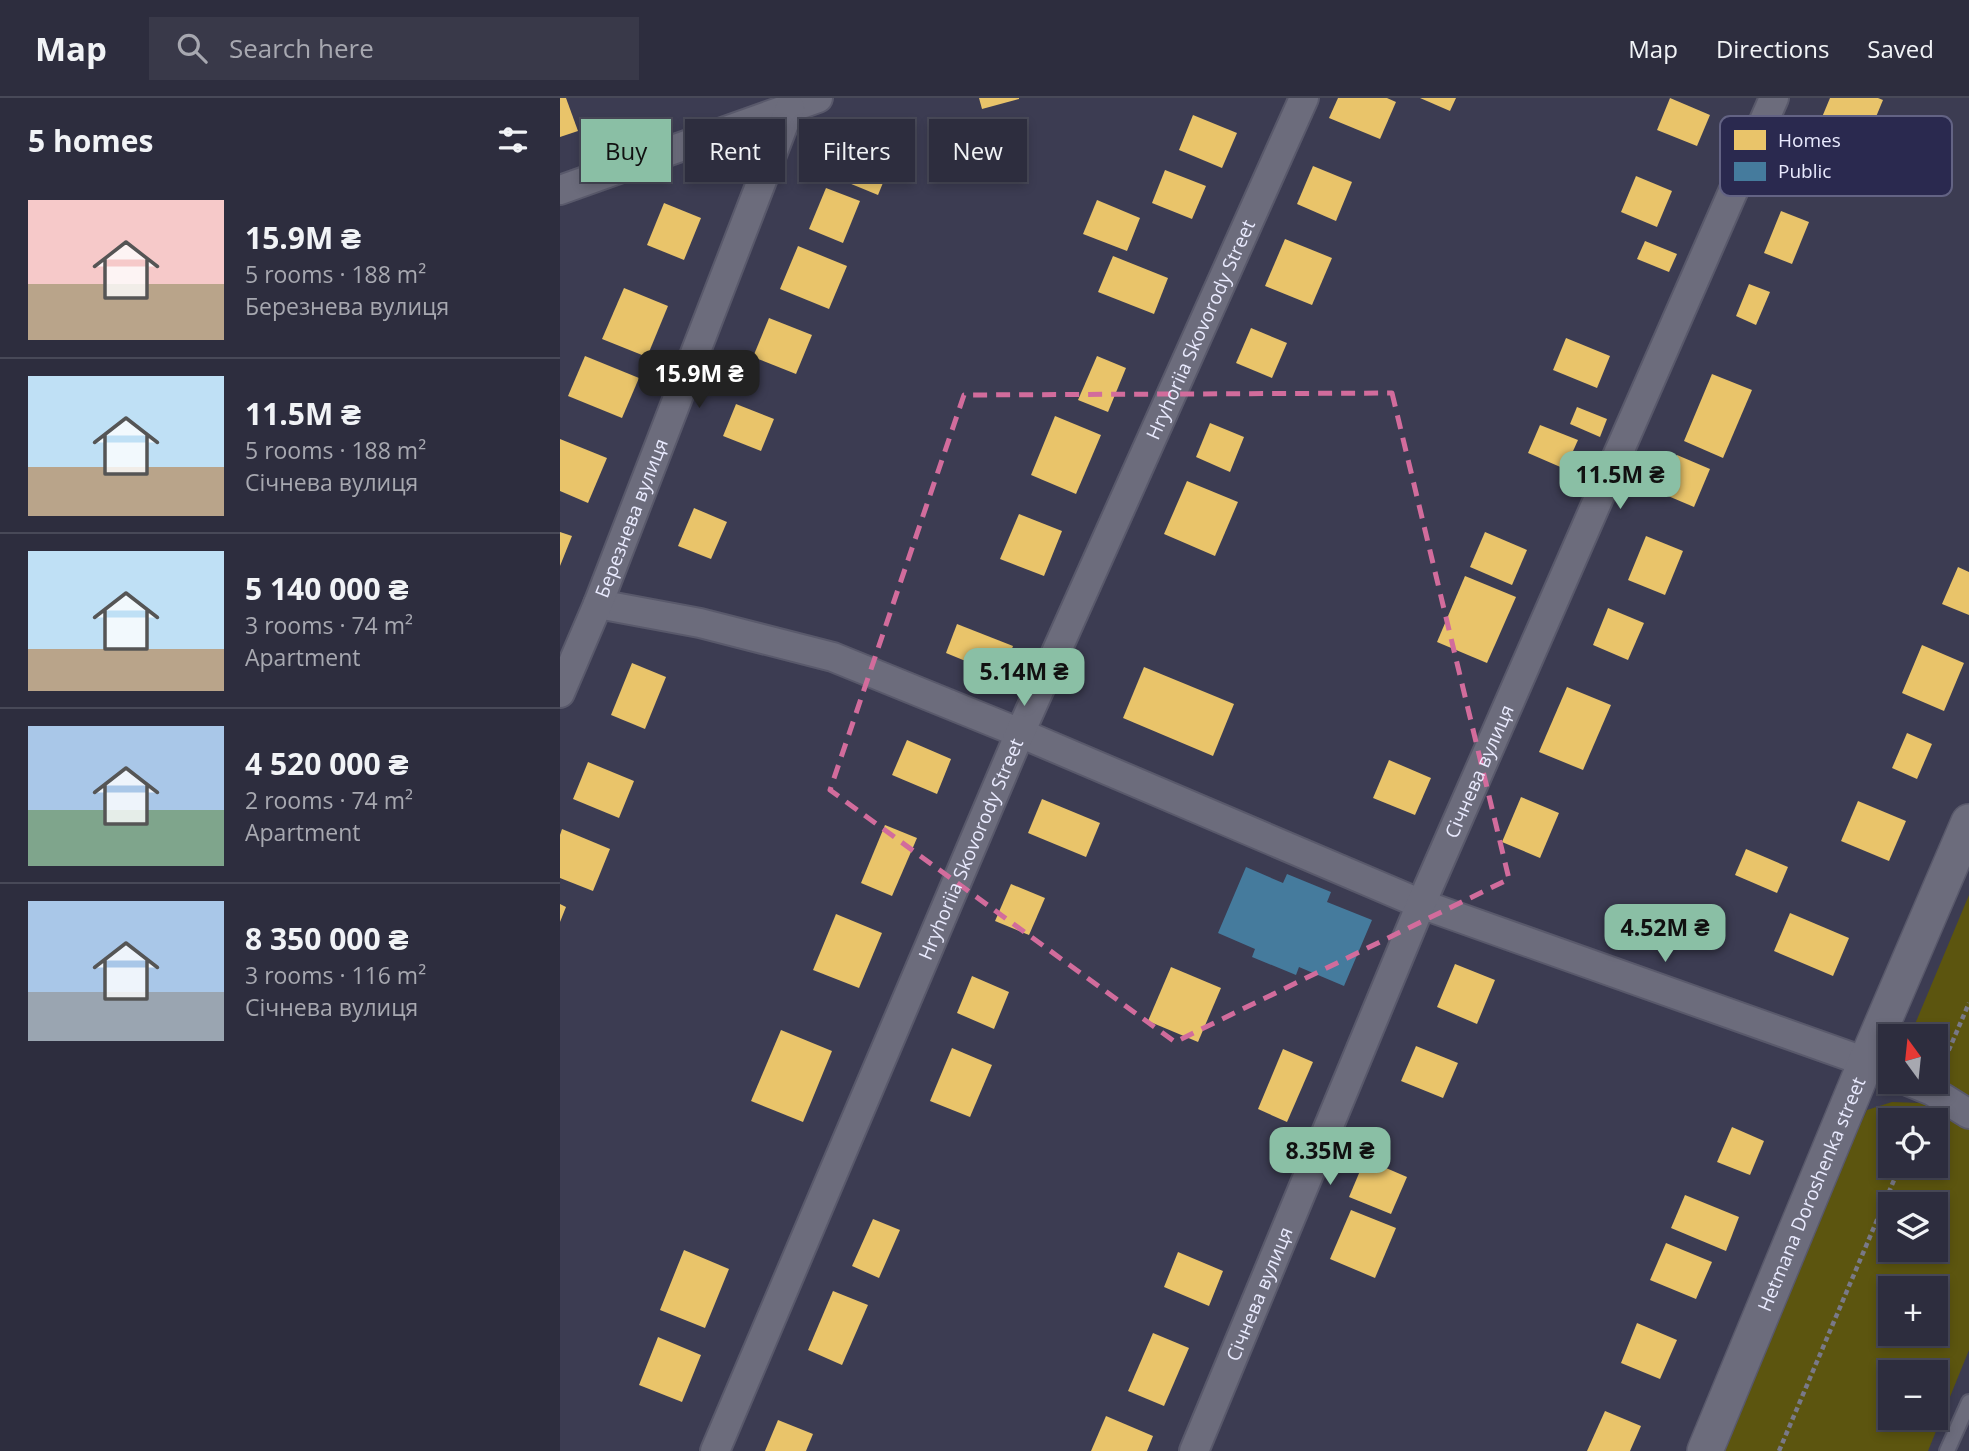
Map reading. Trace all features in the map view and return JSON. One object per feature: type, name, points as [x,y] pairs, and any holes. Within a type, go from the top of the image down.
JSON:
[{"type":"street","points":[[560,190],[818,98]]},
{"type":"street","name":"Hryhoriia Skovorody Street","points":[[715,1451],[1020,733],[1304,98]]},
{"type":"street","name":"Січнева вулиця","points":[[1766,116],[1774,98]]},
{"type":"street","name":"Березнева вулиця","points":[[560,692],[598,604],[790,108]]},
{"type":"street","name":"Січнева вулиця","points":[[1194,1451],[1421,904],[1731,196]]},
{"type":"street","points":[[598,604],[700,623],[832,657],[1020,733],[1421,904],[1878,1067]]},
{"type":"street","name":"Hetmana Doroshenka street","points":[[1894,1024],[1969,822]]},
{"type":"street","name":"Hetmana Doroshenka street","points":[[1705,1451],[1878,1067]]},
{"type":"street","points":[[1935,1094],[1969,1114]]},
{"type":"lane","points":[[1947,1451],[1969,1402]]},
{"type":"path","points":[[1948,1039],[1969,1003]]},
{"type":"path","points":[[1779,1451],[1895,1178]]},
{"type":"highlighted area","points":[[1392,393],[1509,879],[1175,1042],[830,790],[964,395]]},
{"type":"shaded area","points":[[1969,895],[1969,1101],[1948,1089],[1948,1024],[1915,1024]]},
{"type":"shaded area","points":[[1892,1102],[1920,1103],[1932,1108],[1878,1108],[1878,1178],[1948,1178],[1948,1114],[1969,1123],[1969,1350],[1948,1402],[1948,1360],[1878,1360],[1878,1430],[1937,1430],[1928,1451],[1725,1451],[1867,1110]]},
{"type":"building: Homes","points":[[560,98],[566,98],[578,131],[560,137]]},
{"type":"building: Homes","points":[[979,98],[1019,98],[1019,99],[982,109]]},
{"type":"building: Homes","points":[[1338,98],[1387,98],[1396,102],[1380,139],[1329,118]]},
{"type":"building: Homes","points":[[1420,98],[1456,98],[1450,111]]},
{"type":"building: Homes","points":[[1670,98],[1710,115],[1697,146],[1657,130]]},
{"type":"building: Homes","points":[[1830,98],[1883,100],[1876,116],[1822,116]]},
{"type":"building: Homes","points":[[1193,115],[1237,133],[1222,168],[1179,150]]},
{"type":"building: Homes","points":[[1313,166],[1352,182],[1336,221],[1297,204]]},
{"type":"building: Homes","points":[[1165,170],[1206,186],[1192,219],[1152,203]]},
{"type":"building: Homes","points":[[1636,176],[1672,191],[1657,227],[1621,212]]},
{"type":"building: Homes","points":[[846,182],[883,182],[878,195]]},
{"type":"building: Homes","points":[[826,188],[860,201],[843,243],[809,229]]},
{"type":"building: Homes","points":[[1097,200],[1140,218],[1127,251],[1083,234]]},
{"type":"building: Homes","points":[[664,203],[701,218],[684,260],[647,245]]},
{"type":"building: Homes","points":[[1781,211],[1809,222],[1792,264],[1764,253]]},
{"type":"building: Homes","points":[[1285,239],[1332,258],[1312,305],[1265,286]]},
{"type":"building: Homes","points":[[1645,241],[1677,254],[1669,272],[1637,259]]},
{"type":"building: Homes","points":[[798,246],[847,266],[829,309],[780,289]]},
{"type":"building: Homes","points":[[1113,256],[1168,278],[1154,314],[1098,292]]},
{"type":"building: Homes","points":[[1749,284],[1770,292],[1756,325],[1736,316]]},
{"type":"building: Homes","points":[[624,288],[668,306],[647,357],[602,339]]},
{"type":"building: Homes","points":[[769,318],[812,335],[796,374],[753,357]]},
{"type":"building: Homes","points":[[1251,328],[1287,343],[1272,378],[1236,363]]},
{"type":"building: Homes","points":[[1566,338],[1610,356],[1597,388],[1553,370]]},
{"type":"building: Homes","points":[[585,356],[639,378],[622,418],[568,396]]},
{"type":"building: Homes","points":[[1097,356],[1126,368],[1108,412],[1078,400]]},
{"type":"building: Homes","points":[[1712,374],[1752,390],[1723,458],[1684,441]]},
{"type":"building: Homes","points":[[736,404],[774,419],[761,451],[723,436]]},
{"type":"building: Homes","points":[[1577,407],[1607,419],[1600,437],[1570,424]]},
{"type":"building: Homes","points":[[1055,416],[1101,435],[1076,494],[1031,475]]},
{"type":"building: Homes","points":[[1210,423],[1244,437],[1230,472],[1196,457]]},
{"type":"building: Homes","points":[[1540,425],[1578,440],[1565,469],[1528,453]]},
{"type":"building: Homes","points":[[560,439],[607,458],[588,503],[560,491]]},
{"type":"building: Homes","points":[[1677,455],[1710,469],[1694,507],[1661,493]]},
{"type":"building: Homes","points":[[1187,481],[1238,502],[1215,556],[1164,534]]},
{"type":"building: Homes","points":[[694,508],[727,522],[711,559],[678,546]]},
{"type":"building: Homes","points":[[1019,514],[1062,531],[1044,576],[1000,559]]},
{"type":"building: Homes","points":[[560,532],[572,536],[560,566]]},
{"type":"building: Homes","points":[[1485,532],[1527,550],[1512,585],[1470,567]]},
{"type":"building: Homes","points":[[1646,536],[1683,551],[1665,595],[1628,580]]},
{"type":"building: Homes","points":[[1958,567],[1969,572],[1969,615],[1942,604]]},
{"type":"building: Homes","points":[[1465,576],[1516,597],[1487,663],[1437,642]]},
{"type":"building: Homes","points":[[1608,608],[1644,623],[1628,660],[1593,645]]},
{"type":"building: Homes","points":[[957,624],[1013,646],[1002,676],[946,653]]},
{"type":"building: Homes","points":[[1922,645],[1964,663],[1944,711],[1902,693]]},
{"type":"building: Homes","points":[[632,663],[666,677],[645,729],[611,715]]},
{"type":"building: Homes","points":[[1144,667],[1234,704],[1213,756],[1123,718]]},
{"type":"building: Homes","points":[[1567,687],[1611,705],[1583,770],[1539,752]]},
{"type":"building: Homes","points":[[1907,733],[1932,744],[1917,779],[1892,768]]},
{"type":"building: Homes","points":[[907,740],[951,759],[937,794],[892,775]]},
{"type":"building: Homes","points":[[1389,760],[1431,778],[1415,815],[1373,798]]},
{"type":"building: Homes","points":[[588,762],[634,781],[619,818],[573,799]]},
{"type":"building: Homes","points":[[1521,797],[1559,813],[1540,858],[1502,842]]},
{"type":"building: Homes","points":[[1042,799],[1100,823],[1086,857],[1028,833]]},
{"type":"building: Homes","points":[[1858,801],[1906,821],[1889,861],[1841,841]]},
{"type":"building: Homes","points":[[885,825],[917,838],[892,896],[861,883]]},
{"type":"building: Homes","points":[[562,829],[610,849],[593,891],[560,878]]},
{"type":"building: Homes","points":[[1746,849],[1788,867],[1777,893],[1735,875]]},
{"type":"building: Homes","points":[[1011,884],[1045,898],[1029,935],[995,921]]},
{"type":"building: Homes","points":[[560,904],[566,907],[560,922]]},
{"type":"building: Homes","points":[[1790,913],[1849,938],[1833,976],[1774,951]]},
{"type":"building: Homes","points":[[836,914],[882,933],[859,988],[813,970]]},
{"type":"building: Homes","points":[[1455,964],[1495,980],[1477,1024],[1437,1007]]},
{"type":"building: Homes","points":[[1171,967],[1221,988],[1198,1042],[1148,1021]]},
{"type":"building: Homes","points":[[972,976],[1009,992],[994,1029],[957,1013]]},
{"type":"building: Homes","points":[[781,1030],[832,1051],[803,1122],[751,1101]]},
{"type":"building: Homes","points":[[1416,1046],[1458,1063],[1443,1098],[1401,1081]]},
{"type":"building: Homes","points":[[952,1048],[992,1065],[970,1117],[930,1101]]},
{"type":"building: Homes","points":[[1283,1049],[1313,1062],[1287,1122],[1258,1109]]},
{"type":"building: Homes","points":[[1732,1127],[1764,1141],[1750,1175],[1717,1162]]},
{"type":"building: Homes","points":[[1365,1159],[1407,1177],[1391,1214],[1349,1197]]},
{"type":"building: Homes","points":[[1685,1195],[1739,1217],[1726,1251],[1671,1228]]},
{"type":"building: Homes","points":[[1351,1210],[1396,1228],[1375,1278],[1330,1259]]},
{"type":"building: Homes","points":[[873,1219],[900,1230],[879,1278],[852,1266]]},
{"type":"building: Homes","points":[[1666,1243],[1712,1262],[1696,1299],[1650,1280]]},
{"type":"building: Homes","points":[[684,1250],[729,1269],[705,1328],[660,1310]]},
{"type":"building: Homes","points":[[1178,1252],[1223,1271],[1209,1306],[1164,1287]]},
{"type":"building: Homes","points":[[833,1291],[868,1305],[842,1365],[808,1350]]},
{"type":"building: Homes","points":[[1637,1323],[1677,1340],[1660,1379],[1621,1363]]},
{"type":"building: Homes","points":[[1153,1333],[1189,1348],[1164,1406],[1128,1391]]},
{"type":"building: Homes","points":[[658,1337],[701,1355],[682,1402],[639,1385]]},
{"type":"building: Homes","points":[[1605,1411],[1641,1426],[1630,1451],[1587,1451]]},
{"type":"building: Homes","points":[[1106,1416],[1153,1436],[1147,1451],[1091,1451]]},
{"type":"building: Homes","points":[[778,1420],[813,1434],[806,1451],[765,1451]]},
{"type":"building: Public","points":[[1246,867],[1283,883],[1287,874],[1331,892],[1327,902],[1372,920],[1344,986],[1299,967],[1296,975],[1252,957],[1255,949],[1218,933]]}]
